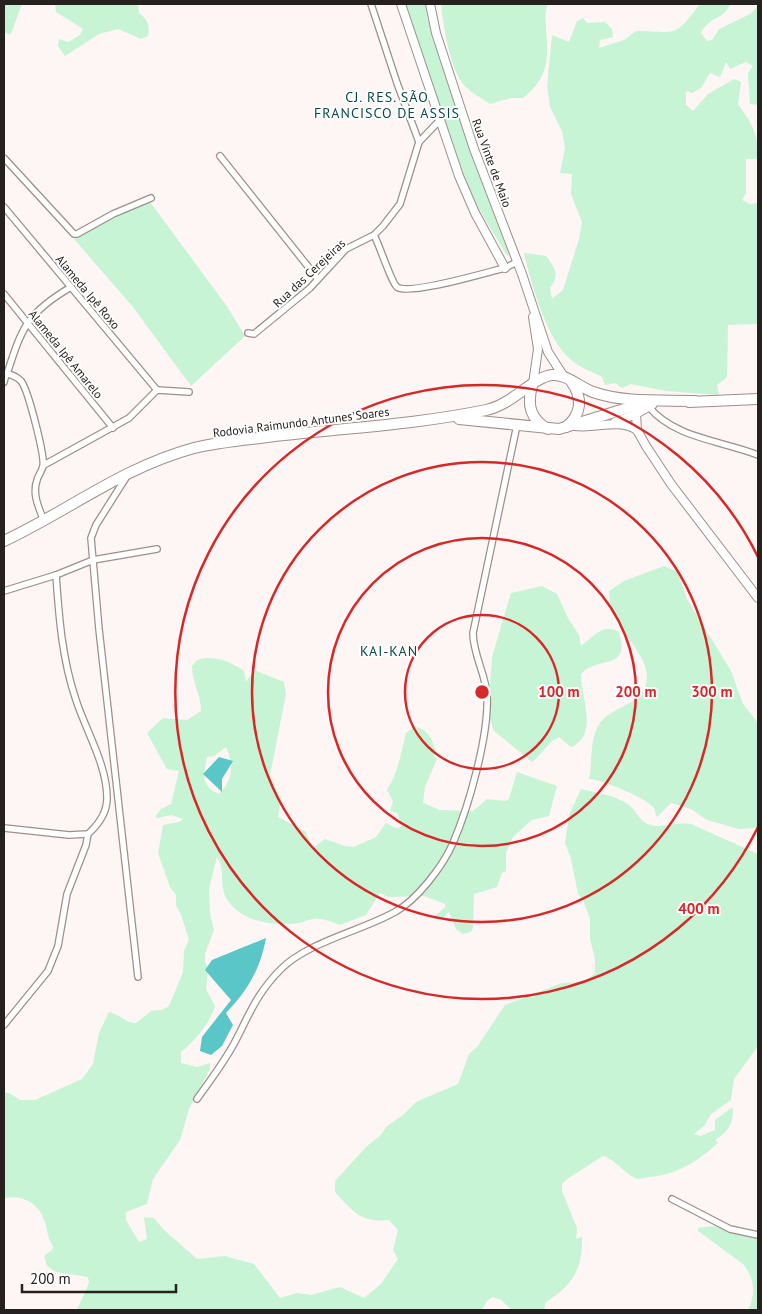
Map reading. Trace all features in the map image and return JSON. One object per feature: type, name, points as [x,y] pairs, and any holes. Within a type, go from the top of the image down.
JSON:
[{"type":"highway","points":[[444,418],[488,410],[510,401],[545,377],[566,378],[584,388],[606,395],[695,401]]},
{"type":"highway","points":[[566,378],[578,392],[580,407],[570,427]]},
{"type":"highway","points":[[533,385],[530,410],[538,422],[549,430]]},
{"type":"highway","points":[[444,418],[549,430],[570,427],[634,406],[695,401],[758,399]]},
{"type":"highway","name":"Rodovia Raimundo Antunes Soares","points":[[4,541],[44,521],[80,498],[130,471],[181,452],[218,443],[444,418]]},
{"type":"street","points":[[371,4],[419,142]]},
{"type":"street","points":[[401,4],[439,121],[470,203],[505,268]]},
{"type":"street","name":"Rua Vinte de Maio","points":[[430,4],[436,33],[474,149],[531,300],[548,352],[566,378]]},
{"type":"street","name":"Rua das Cerejeiras","points":[[248,333],[254,334],[265,327],[318,279],[346,249],[374,234],[400,204],[419,142],[439,121]]},
{"type":"street","points":[[220,156],[318,279]]},
{"type":"street","points":[[4,158],[74,234],[113,214],[151,198]]},
{"type":"street","name":"Alameda Ipê Roxo","points":[[4,207],[157,390]]},
{"type":"street","points":[[374,234],[388,265],[393,283],[401,289],[417,290],[505,268],[517,262]]},
{"type":"street","points":[[4,382],[21,331],[27,322],[54,297],[71,287]]},
{"type":"street","name":"Alameda Ipê Amarelo","points":[[4,294],[113,428]]},
{"type":"street","name":"Rua Vinte de Maio","points":[[531,300],[538,349],[533,385]]},
{"type":"street","points":[[6,374],[14,376],[21,382],[38,431],[44,465],[36,482],[35,492],[44,521]]},
{"type":"street","points":[[44,465],[129,418],[157,390],[189,392]]},
{"type":"street","points":[[601,427],[636,414],[651,406],[660,418],[683,431],[758,455]]},
{"type":"street","points":[[636,414],[637,430],[671,484],[758,598]]},
{"type":"street","points":[[570,427],[601,427],[621,424],[637,430]]},
{"type":"street","points":[[197,1099],[223,1063],[257,996],[281,968],[301,954],[403,908],[418,895],[453,843],[477,767],[483,732],[487,697],[481,666],[473,642],[473,633],[517,425]]},
{"type":"street","points":[[130,471],[93,532],[93,560],[138,977]]},
{"type":"street","points":[[4,590],[56,575],[93,560],[157,549]]},
{"type":"street","points":[[4,1024],[48,971],[58,946],[67,894],[86,845],[88,834],[102,817],[106,806],[105,780],[75,699],[68,671],[61,638],[56,575]]},
{"type":"street","points":[[4,828],[69,835],[88,834]]},
{"type":"street","points":[[672,1199],[730,1229],[758,1235]]},
{"type":"green space","points":[[4,4],[22,4],[11,34],[4,33]]},
{"type":"green space","points":[[55,4],[138,4],[139,13],[148,23],[148,36],[141,39],[118,29],[99,34],[65,56],[58,46],[59,39],[68,42],[80,35],[83,29],[56,12]]},
{"type":"green space","points":[[403,4],[426,4],[427,18],[510,253],[507,256],[472,197]]},
{"type":"green space","points":[[441,4],[548,4],[546,13],[547,58],[543,74],[532,90],[523,98],[511,98],[490,104],[467,89],[455,70],[451,59]]},
{"type":"green space","points":[[700,4],[730,4],[724,13],[704,28],[701,33],[707,41],[712,40],[719,29],[750,14],[758,6],[758,105],[750,104],[748,73],[753,66],[746,62],[730,69],[726,62],[720,77],[710,73],[701,88],[692,93],[686,91],[686,105],[693,111],[708,94],[734,79],[741,82],[738,104],[754,130],[758,150],[758,159],[746,159],[746,193],[742,200],[750,204],[758,203],[758,324],[728,325],[727,377],[717,385],[719,395],[666,391],[631,384],[622,388],[615,383],[605,385],[602,377],[569,358],[554,338],[541,310],[524,253],[546,256],[552,264],[556,276],[550,288],[552,299],[563,290],[579,239],[582,222],[571,194],[572,174],[560,173],[565,148],[562,131],[550,107],[547,87],[552,35],[569,42],[577,21],[583,18],[587,23],[605,22],[612,29],[613,37],[600,40],[599,48],[624,40],[636,31],[673,31],[684,23]]},
{"type":"green space","points":[[150,202],[226,305],[245,336],[191,386],[133,307],[74,239],[96,226]]},
{"type":"green space","points":[[664,566],[678,572],[687,599],[731,671],[743,704],[758,723],[757,828],[739,829],[707,820],[691,809],[671,803],[657,817],[655,809],[641,799],[613,786],[589,779],[594,736],[600,723],[613,712],[636,699],[646,686],[647,677],[641,657],[615,615],[609,591],[624,581]]},
{"type":"green space","points":[[542,586],[557,594],[568,618],[579,635],[581,646],[598,632],[608,629],[619,632],[622,645],[621,653],[617,658],[588,668],[581,674],[587,724],[585,734],[580,741],[571,747],[559,737],[551,742],[532,762],[494,731],[488,713],[492,657],[511,593]]},
{"type":"green space","points":[[211,658],[230,663],[244,671],[246,682],[254,670],[284,682],[286,694],[270,775],[281,799],[278,817],[305,831],[313,848],[325,839],[354,847],[376,837],[386,823],[395,828],[402,827],[397,813],[390,811],[393,801],[387,790],[397,770],[406,733],[414,727],[427,733],[437,753],[434,756],[437,759],[425,787],[423,803],[440,810],[473,811],[487,799],[505,801],[509,799],[517,772],[557,786],[549,816],[532,820],[513,837],[506,853],[506,871],[502,873],[497,887],[474,894],[473,928],[471,932],[463,934],[456,929],[449,912],[444,917],[432,919],[445,907],[445,904],[424,896],[388,897],[380,893],[366,915],[340,925],[327,920],[317,919],[289,924],[260,921],[242,914],[228,901],[223,890],[221,867],[217,857],[209,888],[210,913],[214,930],[205,954],[208,970],[206,989],[215,1006],[210,1019],[192,1043],[181,1052],[181,1063],[197,1067],[210,1063],[210,1069],[189,1109],[180,1140],[153,1179],[147,1204],[126,1212],[126,1220],[139,1242],[147,1239],[144,1217],[154,1218],[163,1229],[197,1259],[225,1256],[254,1264],[280,1298],[297,1293],[311,1295],[340,1287],[364,1298],[381,1284],[398,1259],[393,1250],[398,1230],[389,1220],[371,1220],[352,1210],[335,1192],[335,1181],[367,1146],[380,1136],[387,1126],[403,1115],[416,1102],[458,1084],[469,1054],[477,1047],[505,1005],[562,983],[585,982],[595,973],[595,959],[590,939],[590,919],[583,900],[578,894],[571,859],[565,843],[569,815],[581,789],[624,802],[642,820],[653,826],[691,824],[758,854],[758,1046],[734,1079],[731,1100],[711,1114],[704,1126],[694,1134],[700,1136],[715,1130],[715,1120],[733,1108],[729,1127],[715,1140],[718,1143],[703,1155],[687,1166],[670,1173],[637,1179],[612,1160],[603,1156],[567,1179],[562,1184],[562,1191],[577,1228],[576,1239],[582,1237],[582,1248],[574,1276],[563,1290],[546,1302],[544,1310],[512,1310],[501,1300],[493,1297],[487,1301],[482,1310],[77,1310],[89,1283],[88,1277],[56,1272],[47,1266],[44,1256],[52,1250],[53,1246],[38,1209],[23,1199],[4,1198],[4,1093],[9,1093],[20,1100],[35,1100],[82,1079],[93,1064],[99,1033],[109,1012],[129,1022],[136,1023],[151,1011],[162,1010],[169,1006],[183,972],[184,951],[189,939],[182,917],[176,906],[176,895],[170,887],[158,853],[163,825],[179,822],[183,819],[171,815],[155,817],[161,809],[171,804],[179,771],[167,769],[147,733],[163,718],[187,720],[201,711],[200,699],[192,672],[192,666],[197,660]],"holes":[[[226,747],[231,772],[224,789],[219,794],[209,787],[204,774],[207,757],[214,756]]]},
{"type":"green space","points":[[714,1226],[741,1234],[758,1233],[758,1310],[748,1310],[753,1286],[750,1275],[743,1264],[698,1231],[698,1228]]},
{"type":"water","points":[[219,757],[233,761],[222,779],[222,792],[203,774]]},
{"type":"water","points":[[266,938],[257,970],[247,988],[226,1013],[233,1025],[222,1046],[211,1055],[200,1051],[202,1037],[231,1000],[205,970],[212,960]]},
{"type":"district","name":"CJ. RES. SÃO FRANCISCO DE ASSIS","points":[[387,105]]},
{"type":"district","name":"KAI-KAN","points":[[389,651]]}]
